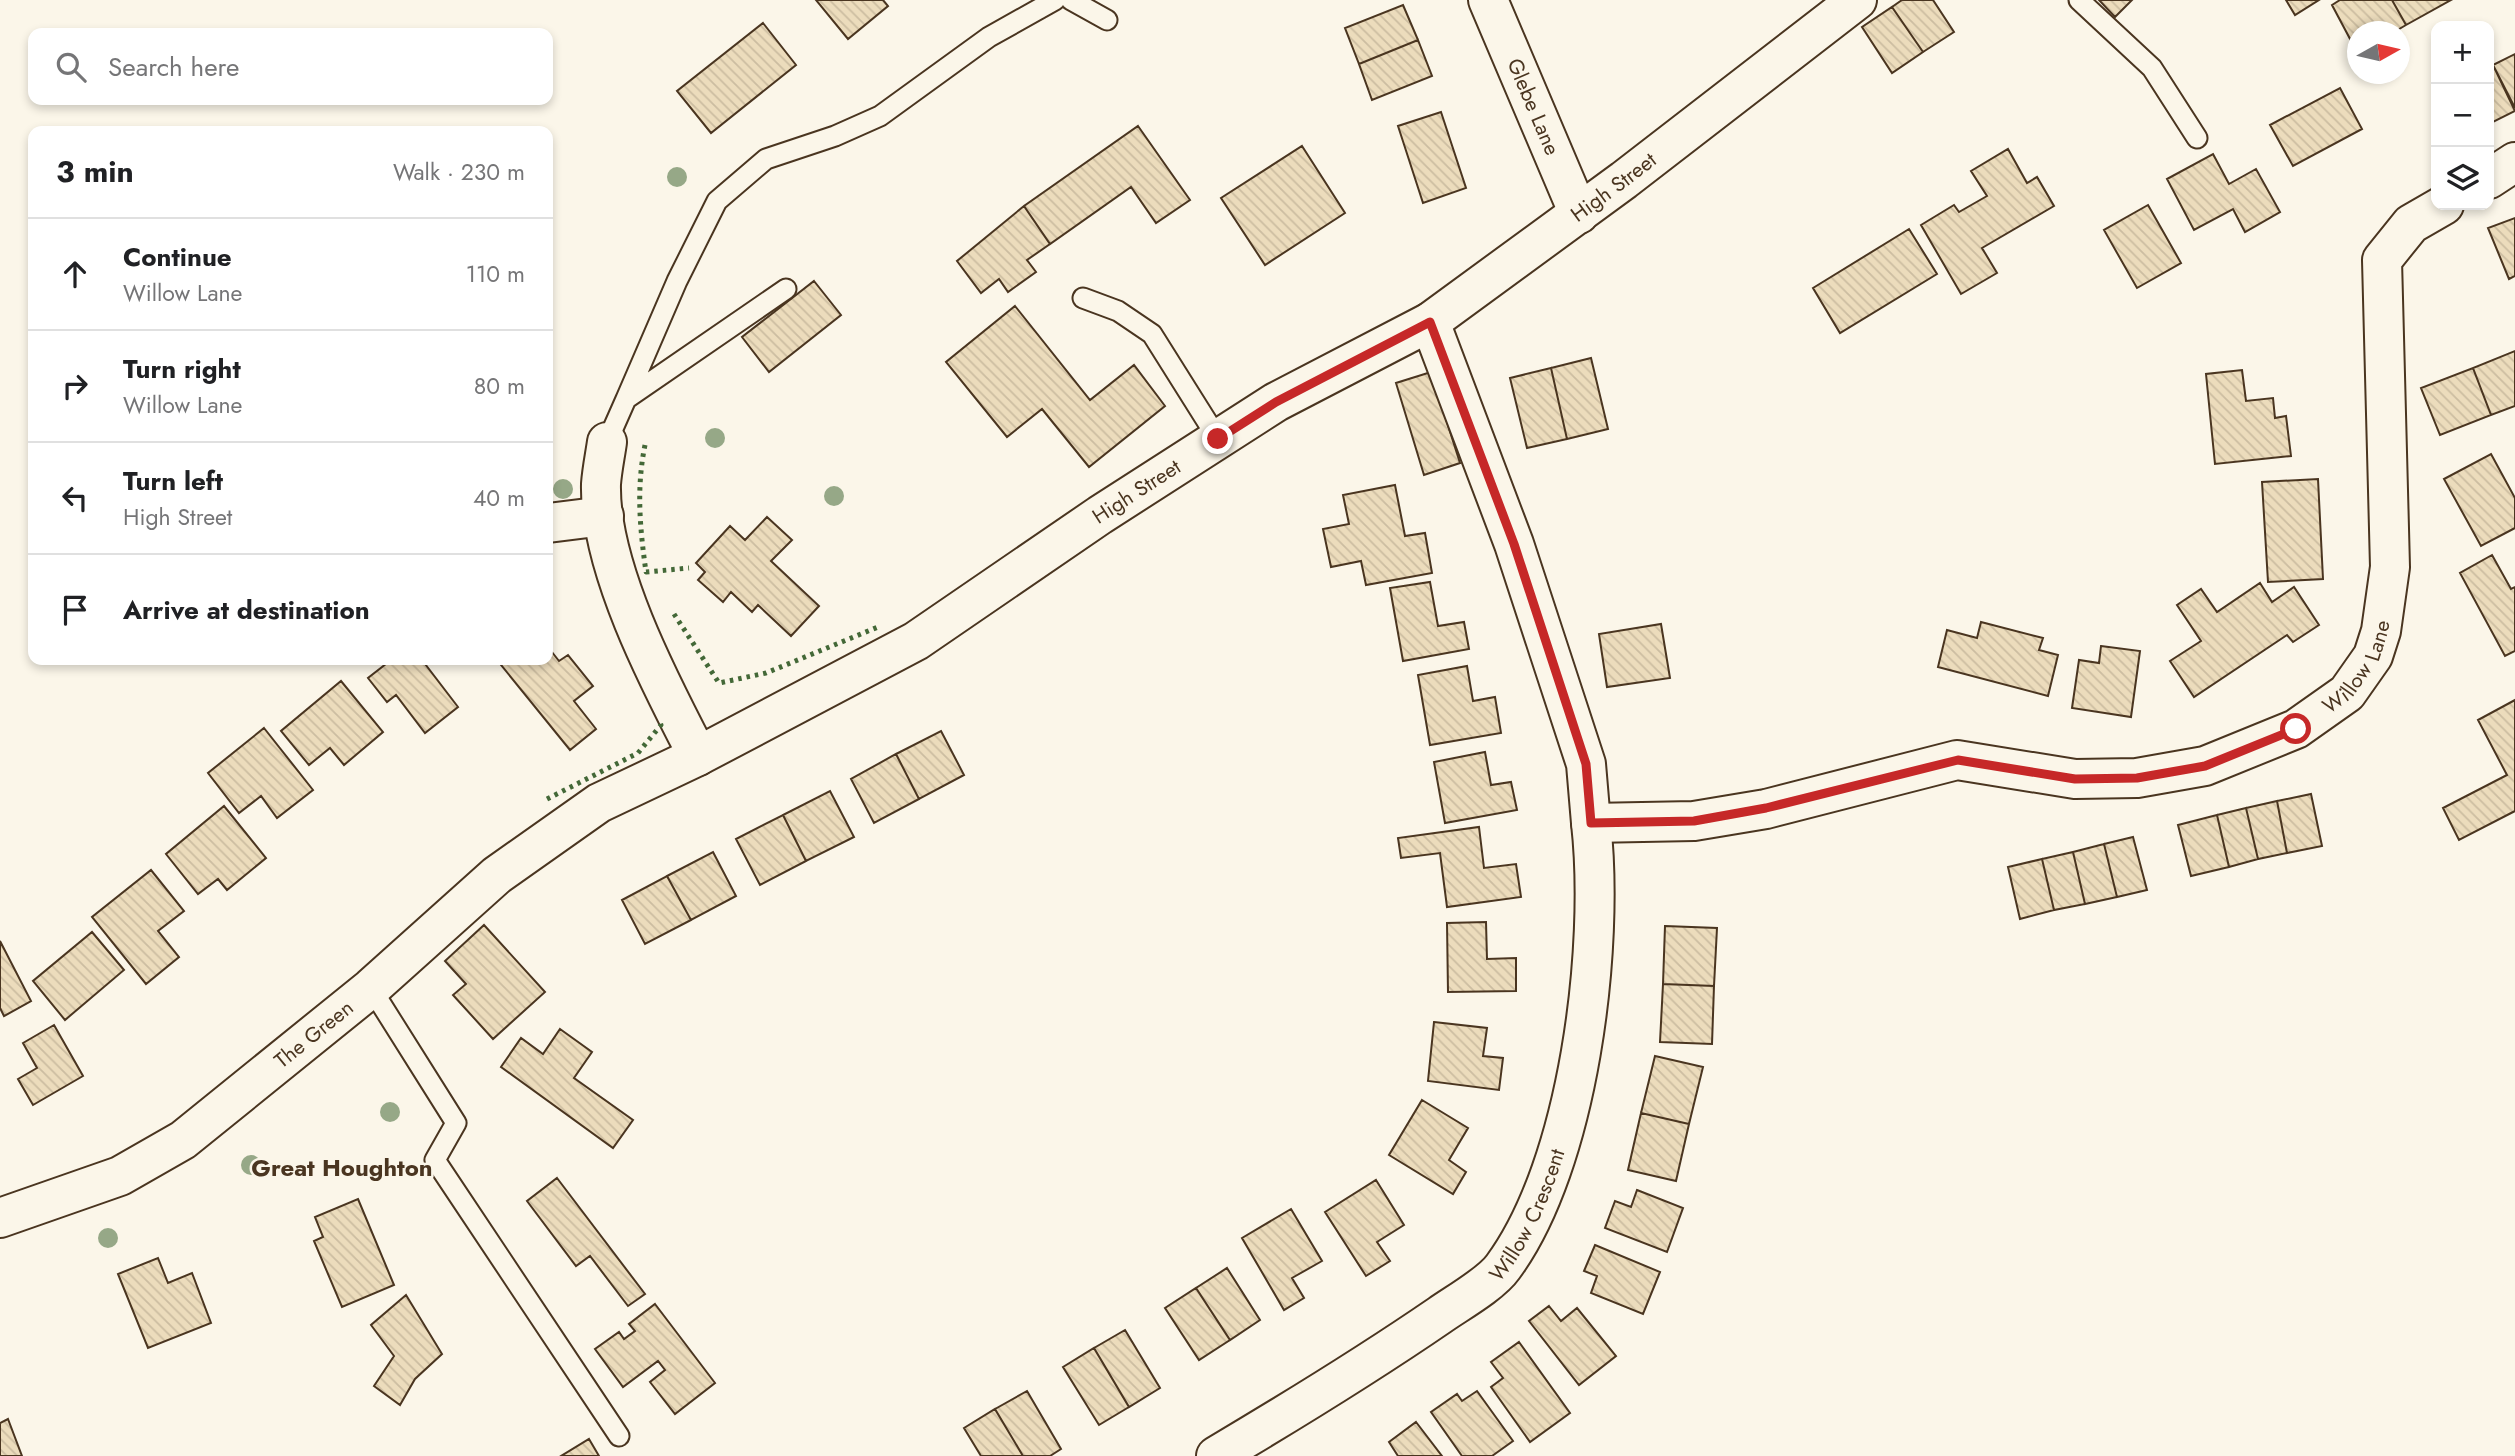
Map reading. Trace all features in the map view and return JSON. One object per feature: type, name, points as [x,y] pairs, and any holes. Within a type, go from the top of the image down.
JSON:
[{"type":"street","name":"Glebe Lane","points":[[1488,0],[1579,214]]},
{"type":"street","name":"High Street","points":[[599,803],[698,756],[916,641],[1100,514],[1276,402],[1430,322],[1625,180],[1857,0]]},
{"type":"street","points":[[2494,176],[2515,163]]},
{"type":"street","name":"Willow Lane","points":[[1591,823],[1694,821],[1766,808],[1958,760],[2075,779],[2137,778],[2205,766],[2296,729],[2347,693],[2373,656],[2381,631],[2390,567],[2382,260],[2411,225],[2436,210]]},
{"type":"street","points":[[1430,322],[1514,544],[1586,764],[1591,823]]},
{"type":"street","points":[[607,442],[601,484],[612,556],[652,667],[698,756]]},
{"type":"street","points":[[553,522],[604,516]]},
{"type":"street","name":"The Green","points":[[0,1218],[120,1177],[183,1140],[371,988],[497,875],[599,803]]},
{"type":"street","name":"Willow Crescent","points":[[1216,1456],[1363,1368],[1502,1269],[1540,1202],[1562,1136],[1590,1001],[1596,865],[1591,823]]},
{"type":"lane","points":[[607,442],[677,281],[717,201],[766,159],[835,136],[880,116],[989,37],[1055,0]]},
{"type":"lane","points":[[1071,0],[1107,20]]},
{"type":"lane","points":[[2079,0],[2152,68],[2197,138]]},
{"type":"lane","points":[[626,399],[786,289]]},
{"type":"lane","points":[[1083,298],[1118,311],[1152,334],[1218,439]]},
{"type":"lane","points":[[371,988],[456,1124],[435,1160],[620,1436]]},
{"type":"building","points":[[816,0],[883,0],[888,6],[848,39]]},
{"type":"building","points":[[1902,0],[1933,0],[1954,32],[1923,52],[1892,7]]},
{"type":"building","points":[[2099,0],[2132,0],[2115,17]]},
{"type":"building","points":[[2286,0],[2319,0],[2295,15]]},
{"type":"building","points":[[2340,0],[2392,0],[2404,21],[2347,21],[2347,33],[2332,5]]},
{"type":"building","points":[[2392,0],[2451,0],[2410,23],[2404,21]]},
{"type":"building","points":[[1403,5],[1418,40],[1359,64],[1345,28]]},
{"type":"building","points":[[1892,7],[1923,52],[1892,73],[1862,27]]},
{"type":"building","points":[[763,23],[796,65],[711,133],[677,91]]},
{"type":"building","points":[[1418,40],[1432,76],[1372,100],[1359,64]]},
{"type":"building","points":[[2515,54],[2515,108],[2494,67]]},
{"type":"building","points":[[2494,67],[2515,111],[2494,122]]},
{"type":"building","points":[[2340,88],[2362,129],[2293,166],[2270,125]]},
{"type":"building","points":[[1441,112],[1466,188],[1423,203],[1398,126]]},
{"type":"building","points":[[1138,126],[1190,200],[1156,223],[1131,187],[1050,244],[1024,206]]},
{"type":"building","points":[[1302,146],[1345,213],[1265,265],[1221,198]]},
{"type":"building","points":[[2008,149],[2027,183],[2037,177],[2054,206],[1982,248],[1997,273],[1961,294],[1921,225],[1954,205],[1959,212],[1987,196],[1971,171]]},
{"type":"building","points":[[2213,154],[2229,184],[2256,169],[2280,212],[2245,232],[2233,209],[2194,230],[2167,179]]},
{"type":"building","points":[[2148,205],[2181,263],[2137,288],[2104,230]]},
{"type":"building","points":[[1024,206],[1050,244],[1027,260],[1036,272],[1008,292],[999,279],[981,293],[957,261]]},
{"type":"building","points":[[2515,218],[2515,276],[2509,279],[2488,228]]},
{"type":"building","points":[[1909,229],[1937,274],[1840,333],[1813,288]]},
{"type":"building","points":[[814,281],[841,315],[769,372],[742,337]]},
{"type":"building","points":[[1015,306],[1090,400],[1134,365],[1165,406],[1089,467],[1042,409],[1007,437],[946,362]]},
{"type":"building","points":[[2515,351],[2515,406],[2491,415],[2473,368]]},
{"type":"building","points":[[1591,358],[1608,429],[1567,439],[1551,368]]},
{"type":"building","points":[[1551,368],[1567,439],[1527,448],[1510,378]]},
{"type":"building","points":[[2473,368],[2491,415],[2440,435],[2421,388]]},
{"type":"building","points":[[2242,370],[2246,401],[2273,398],[2275,418],[2286,416],[2291,456],[2215,464],[2206,374]]},
{"type":"building","points":[[1431,372],[1460,463],[1424,475],[1396,383]]},
{"type":"building","points":[[2491,454],[2515,498],[2515,528],[2481,546],[2444,479]]},
{"type":"building","points":[[2318,479],[2323,579],[2268,582],[2262,482]]},
{"type":"building","points":[[1395,485],[1405,536],[1425,533],[1432,573],[1366,585],[1361,561],[1331,567],[1323,529],[1349,524],[1343,495]]},
{"type":"building","points":[[767,517],[792,540],[771,561],[819,606],[791,636],[758,605],[752,612],[731,592],[723,602],[698,580],[705,572],[696,563],[730,526],[745,540]]},
{"type":"building","points":[[2492,555],[2511,589],[2515,587],[2515,651],[2505,656],[2460,573]]},
{"type":"building","points":[[1430,582],[1438,626],[1464,622],[1469,649],[1403,661],[1390,588]]},
{"type":"building","points":[[2260,583],[2272,602],[2294,587],[2319,625],[2293,642],[2287,635],[2194,697],[2170,661],[2201,641],[2177,605],[2201,589],[2217,612]]},
{"type":"building","points":[[1981,622],[2043,638],[2039,650],[2058,655],[2048,696],[1938,667],[1947,630],[1977,638]]},
{"type":"building","points":[[1661,624],[1670,678],[1607,687],[1599,634]]},
{"type":"building","points":[[2101,646],[2140,651],[2131,717],[2072,708],[2079,660],[2099,663]]},
{"type":"building","points":[[553,653],[559,661],[568,655],[593,686],[574,701],[596,729],[570,750],[501,665],[553,665]]},
{"type":"building","points":[[385,665],[426,665],[458,707],[425,733],[396,695],[387,702],[368,678]]},
{"type":"building","points":[[1467,666],[1473,701],[1495,697],[1501,733],[1430,745],[1418,675]]},
{"type":"building","points":[[341,681],[383,732],[344,765],[330,748],[309,765],[281,731]]},
{"type":"building","points":[[2515,700],[2515,811],[2459,840],[2443,808],[2507,775],[2478,720]]},
{"type":"building","points":[[264,728],[313,790],[277,818],[261,796],[239,813],[208,773]]},
{"type":"building","points":[[941,731],[964,775],[919,799],[896,754]]},
{"type":"building","points":[[1485,752],[1491,785],[1511,782],[1517,810],[1445,823],[1434,762]]},
{"type":"building","points":[[896,754],[919,799],[874,823],[851,779]]},
{"type":"building","points":[[830,791],[854,837],[806,861],[783,815]]},
{"type":"building","points":[[2311,794],[2322,846],[2287,853],[2277,801]]},
{"type":"building","points":[[2277,801],[2287,853],[2258,859],[2246,808]]},
{"type":"building","points":[[224,806],[266,858],[227,890],[218,879],[198,894],[166,854]]},
{"type":"building","points":[[2246,808],[2258,859],[2229,867],[2217,815]]},
{"type":"building","points":[[783,815],[806,861],[760,885],[736,839]]},
{"type":"building","points":[[2217,815],[2229,867],[2191,876],[2178,825]]},
{"type":"building","points":[[1479,827],[1484,868],[1516,864],[1521,897],[1447,907],[1440,853],[1401,858],[1398,838]]},
{"type":"building","points":[[2133,837],[2147,890],[2117,897],[2104,844]]},
{"type":"building","points":[[2104,844],[2117,897],[2085,904],[2073,852]]},
{"type":"building","points":[[713,852],[736,896],[691,920],[667,876]]},
{"type":"building","points":[[2073,852],[2085,904],[2054,910],[2042,859]]},
{"type":"building","points":[[2042,859],[2054,910],[2020,919],[2008,867]]},
{"type":"building","points":[[151,870],[184,911],[158,931],[179,957],[146,984],[92,917]]},
{"type":"building","points":[[667,876],[691,920],[645,944],[622,900]]},
{"type":"building","points":[[1486,922],[1487,959],[1516,958],[1516,991],[1448,992],[1447,923]]},
{"type":"building","points":[[484,925],[545,992],[493,1039],[453,995],[466,984],[445,961]]},
{"type":"building","points":[[1665,926],[1717,928],[1714,986],[1663,984]]},
{"type":"building","points":[[92,932],[124,970],[65,1020],[33,981]]},
{"type":"building","points":[[0,941],[31,1001],[4,1016],[0,1008]]},
{"type":"building","points":[[1663,984],[1714,986],[1712,1044],[1660,1042]]},
{"type":"building","points":[[1434,1022],[1487,1028],[1483,1056],[1503,1058],[1499,1090],[1428,1081]]},
{"type":"building","points":[[54,1025],[83,1076],[33,1105],[18,1079],[37,1068],[23,1043]]},
{"type":"building","points":[[560,1029],[592,1052],[574,1078],[633,1120],[613,1148],[501,1067],[521,1038],[543,1054]]},
{"type":"building","points":[[1655,1056],[1703,1067],[1689,1124],[1641,1113]]},
{"type":"building","points":[[1422,1100],[1468,1128],[1449,1160],[1466,1172],[1453,1194],[1389,1155]]},
{"type":"building","points":[[1641,1113],[1689,1124],[1676,1181],[1628,1170]]},
{"type":"building","points":[[557,1178],[645,1294],[628,1306],[590,1256],[576,1266],[527,1201]]},
{"type":"building","points":[[1376,1180],[1404,1225],[1377,1242],[1390,1261],[1366,1276],[1325,1212]]},
{"type":"building","points":[[1637,1190],[1683,1208],[1667,1252],[1605,1228],[1615,1201],[1631,1207]]},
{"type":"building","points":[[358,1199],[394,1285],[342,1307],[314,1241],[323,1237],[315,1217]]},
{"type":"building","points":[[1291,1209],[1322,1261],[1292,1278],[1304,1298],[1284,1310],[1242,1238]]},
{"type":"building","points":[[1595,1245],[1660,1272],[1643,1314],[1591,1293],[1597,1276],[1584,1271]]},
{"type":"building","points":[[158,1258],[168,1283],[192,1273],[211,1323],[148,1348],[118,1274]]},
{"type":"building","points":[[1227,1268],[1260,1320],[1230,1340],[1196,1288]]},
{"type":"building","points":[[1196,1288],[1230,1340],[1199,1360],[1165,1308]]},
{"type":"building","points":[[406,1295],[442,1354],[415,1379],[400,1405],[374,1386],[394,1356],[371,1325]]},
{"type":"building","points":[[655,1304],[715,1383],[675,1414],[650,1382],[665,1370],[658,1361],[623,1387],[595,1349],[619,1332],[624,1339],[635,1331],[629,1324]]},
{"type":"building","points":[[1549,1306],[1561,1321],[1577,1308],[1616,1356],[1579,1385],[1529,1321]]},
{"type":"building","points":[[1125,1330],[1160,1388],[1129,1407],[1094,1348]]},
{"type":"building","points":[[1519,1342],[1570,1413],[1530,1442],[1491,1387],[1503,1378],[1491,1362]]},
{"type":"building","points":[[1094,1348],[1129,1407],[1099,1425],[1063,1367]]},
{"type":"building","points":[[1027,1391],[1061,1449],[1050,1456],[1023,1456],[995,1409]]},
{"type":"building","points":[[1477,1391],[1513,1441],[1492,1456],[1462,1456],[1431,1412],[1457,1394],[1462,1401]]},
{"type":"building","points":[[995,1409],[1023,1456],[981,1456],[964,1428]]},
{"type":"building","points":[[8,1419],[22,1456],[0,1456],[0,1423]]},
{"type":"building","points":[[1416,1422],[1442,1456],[1398,1456],[1389,1442]]},
{"type":"building","points":[[589,1439],[599,1456],[561,1456]]},
{"type":"hedge","points":[[645,445],[640,509],[646,572],[689,568]]},
{"type":"hedge","points":[[674,614],[719,683],[766,673],[878,627]]},
{"type":"hedge","points":[[547,799],[638,753],[661,725],[660,722]]},
{"type":"district","name":"Great Houghton","points":[[342,1167]]},
{"type":"route","points":[[1218,439],[1276,402],[1430,322],[1514,544],[1586,764],[1591,823],[1694,821],[1766,808],[1958,760],[2075,779],[2137,778],[2205,766],[2296,729]]}]
